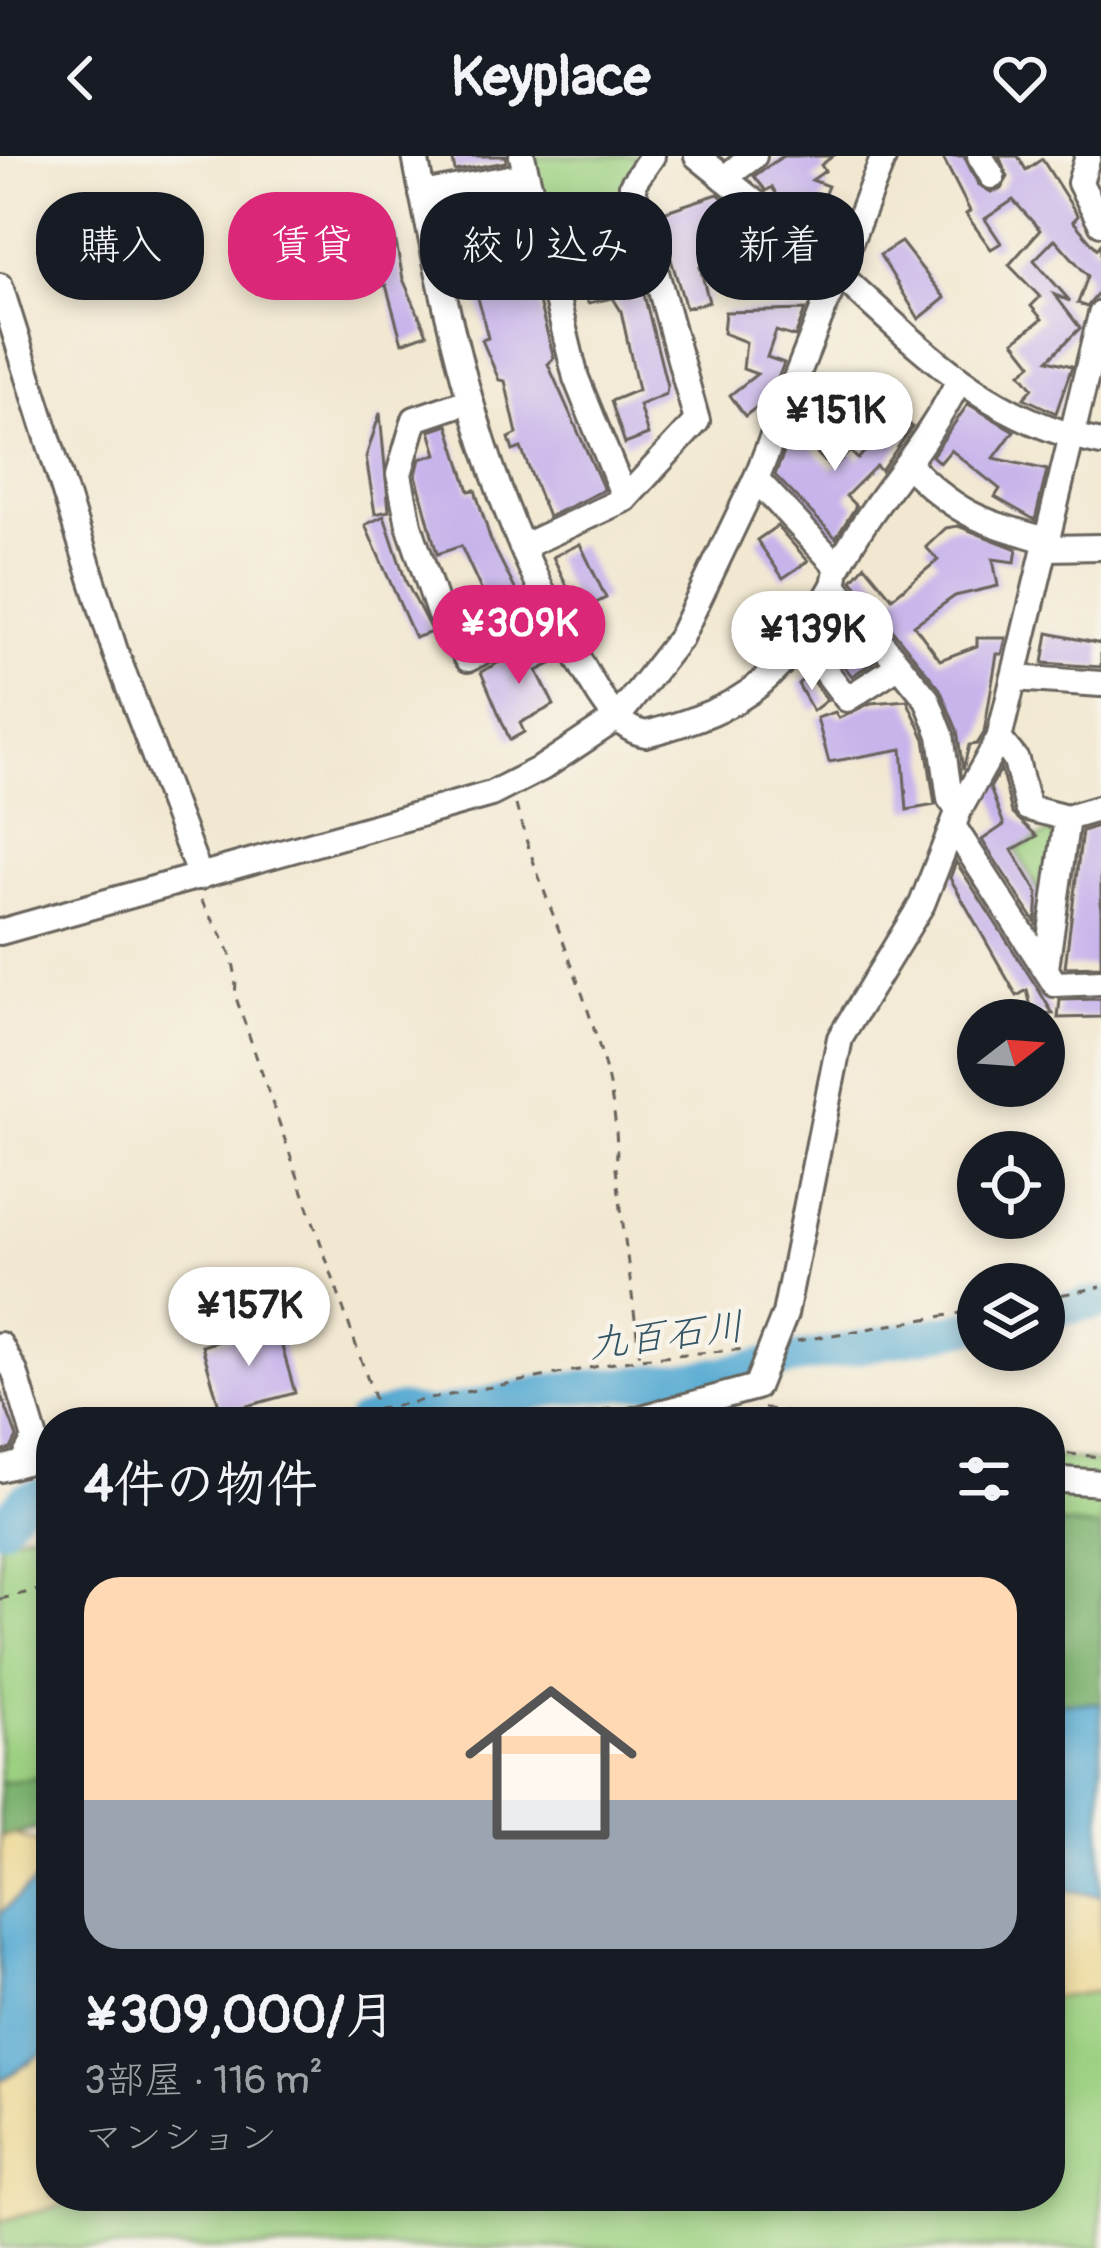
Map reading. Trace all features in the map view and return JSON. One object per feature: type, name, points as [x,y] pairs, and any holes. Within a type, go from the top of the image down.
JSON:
[{"type":"street","points":[[415,156],[422,192]]},
{"type":"street","points":[[522,547],[625,499],[697,421],[632,185],[652,156]]},
{"type":"street","points":[[697,156],[741,192]]},
{"type":"street","points":[[724,178],[754,156]]},
{"type":"street","points":[[864,205],[884,156]]},
{"type":"street","points":[[1088,156],[1081,183],[1101,223]]},
{"type":"street","points":[[429,192],[524,165],[576,378],[625,499]]},
{"type":"street","points":[[0,286],[115,651],[200,877]]},
{"type":"street","points":[[864,296],[959,380],[1042,428],[1101,443]]},
{"type":"street","points":[[446,300],[468,401],[522,547],[554,614],[617,718],[646,734],[728,709],[759,686],[802,640],[865,516],[933,434],[959,380]]},
{"type":"street","points":[[0,932],[511,785],[617,718],[666,661],[693,618],[756,478],[826,300]]},
{"type":"street","points":[[682,1407],[748,1389],[773,1346],[785,1314],[840,1038],[922,904],[956,818],[999,739],[1101,314]]},
{"type":"street","points":[[468,401],[415,419],[399,474],[439,613],[468,659],[554,614]]},
{"type":"street","points":[[908,464],[946,504],[966,515],[1048,545],[1101,547]]},
{"type":"street","points":[[756,478],[836,576],[936,716],[956,818],[1055,984],[1101,982]]},
{"type":"street","points":[[802,640],[848,699],[898,666]]},
{"type":"street","points":[[1015,679],[1101,684]]},
{"type":"street","points":[[999,739],[1016,760],[1028,808],[1067,818],[1101,808]]},
{"type":"street","points":[[1046,968],[1067,818]]},
{"type":"street","points":[[0,1345],[15,1372],[35,1439],[22,1463],[0,1469]]},
{"type":"street","points":[[1065,1480],[1101,1483]]},
{"type":"path","points":[[511,785],[532,868],[601,1061],[618,1142],[616,1169],[640,1358]]},
{"type":"path","points":[[200,877],[196,887],[230,951],[238,976],[235,995],[377,1407]]},
{"type":"path","points":[[1065,1294],[1101,1287]]},
{"type":"path","points":[[388,1407],[640,1358],[773,1346],[957,1314]]},
{"type":"path","points":[[1065,1453],[1101,1457]]},
{"type":"path","points":[[0,1599],[36,1590]]},
{"type":"green space","points":[[529,156],[643,156],[635,192],[538,192]]},
{"type":"green space","points":[[1059,827],[1047,905],[1016,850]]},
{"type":"green space","points":[[1065,1458],[1101,1463],[1101,1528],[1065,1524]]},
{"type":"green space","points":[[1065,1524],[1101,1528],[1101,1703],[1065,1702]]},
{"type":"green space","points":[[36,1530],[36,1778],[0,1783],[0,1540]]},
{"type":"green space","points":[[36,1778],[36,1829],[0,1837],[0,1783]]},
{"type":"green space","points":[[1101,1991],[1101,2248],[0,2248],[0,2221],[40,2211],[1065,2211],[1065,1996]]},
{"type":"sand","points":[[13,1834],[36,1841],[36,1881],[0,1914],[0,1837]]},
{"type":"sand","points":[[1065,1890],[1101,1896],[1101,1991],[1065,1996]]},
{"type":"sand","points":[[36,2058],[36,2211],[40,2211],[0,2221],[0,2082]]},
{"type":"water","points":[[1065,1702],[1101,1703],[1101,1896],[1065,1890]]},
{"type":"water","points":[[36,1881],[36,2058],[0,2081],[0,1914]]},
{"type":"building","points":[[452,156],[506,156],[506,162],[455,171]]},
{"type":"building","points":[[783,156],[833,156],[821,165],[825,171],[812,180],[828,186],[826,192],[775,192],[772,187],[766,191],[754,176]]},
{"type":"building","points":[[942,156],[964,156],[978,184],[991,192],[1001,189],[1008,177],[999,156],[1018,156],[1026,170],[1042,159],[1078,216],[1073,221],[1097,249],[1101,244],[1101,290],[1087,307],[1078,303],[1088,276],[1055,239],[1034,260],[1070,301],[1055,295],[1080,328],[1048,360],[1072,366],[1056,413],[1024,398],[1033,388],[1021,373],[1032,364],[1014,341],[1042,319],[1031,306],[1040,297],[1009,265],[1040,230],[1013,200],[985,219],[1001,243],[991,249],[966,214],[970,211]]},
{"type":"building","points":[[696,201],[696,300],[709,302],[686,308],[672,263],[672,209]]},
{"type":"building","points":[[901,242],[945,298],[919,319],[880,255]]},
{"type":"building","points":[[396,243],[403,279],[427,334],[402,343],[390,300],[396,300]]},
{"type":"building","points":[[479,300],[538,300],[554,358],[548,364],[604,490],[548,517],[521,448],[513,451],[509,438],[517,434],[505,381],[499,380],[482,340],[488,338]]},
{"type":"building","points":[[614,300],[645,300],[667,386],[666,394],[639,405],[648,435],[625,444],[611,401],[638,390],[621,311]]},
{"type":"building","points":[[805,310],[795,337],[776,331],[767,357],[784,363],[771,396],[745,416],[730,395],[757,374],[743,369],[746,342],[723,333],[725,312]]},
{"type":"building","points":[[968,404],[1014,431],[994,458],[1047,470],[1035,520],[995,497],[1000,489],[951,450],[940,463],[932,456]]},
{"type":"building","points":[[380,413],[389,511],[375,514],[366,457]]},
{"type":"building","points":[[898,414],[912,427],[881,471],[876,466],[846,496],[856,506],[836,538],[775,475],[789,440],[797,432],[832,469],[850,451],[858,459]]},
{"type":"building","points":[[448,425],[469,491],[475,490],[491,541],[525,609],[471,633],[456,609],[484,596],[461,546],[437,554],[416,475],[420,459],[437,454],[430,431]]},
{"type":"building","points":[[384,516],[406,582],[432,632],[415,638],[365,525]]},
{"type":"building","points":[[777,526],[808,561],[783,578],[757,540]]},
{"type":"building","points":[[958,526],[1017,549],[1015,562],[993,559],[998,586],[955,596],[914,625],[940,660],[977,646],[977,638],[1006,638],[1002,654],[997,654],[984,733],[977,744],[969,745],[963,770],[957,730],[940,689],[852,580],[865,565],[892,598],[938,560],[926,547],[946,528]]},
{"type":"building","points":[[580,544],[606,598],[579,611],[553,557]]},
{"type":"building","points":[[837,615],[875,661],[852,676],[821,638]]},
{"type":"building","points":[[1048,633],[1101,644],[1101,667],[1043,663]]},
{"type":"building","points":[[541,640],[553,663],[537,671],[554,705],[520,723],[524,732],[510,740],[481,672]]},
{"type":"building","points":[[808,675],[827,700],[813,711],[798,684]]},
{"type":"building","points":[[907,700],[925,739],[935,805],[907,810],[902,749],[829,762],[817,718],[835,712],[839,718],[871,703]]},
{"type":"building","points":[[1001,769],[1012,813],[1037,836],[1012,850],[1038,893],[1036,923],[982,840],[1004,825],[990,788]]},
{"type":"building","points":[[1101,825],[1101,966],[1065,967],[1082,831]]},
{"type":"building","points":[[956,862],[1043,999],[1029,999],[1027,990],[1017,996],[950,878]]},
{"type":"building","points":[[1101,999],[1101,1017],[1065,1018],[1065,1000]]},
{"type":"building","points":[[276,1325],[295,1393],[243,1407],[219,1407],[202,1346]]},
{"type":"building","points":[[0,1391],[17,1437],[11,1449],[0,1452]]},
{"type":"waterway","name":"九百石川","points":[[1065,1309],[1101,1302]]},
{"type":"waterway","name":"九百石川","points":[[469,1407],[551,1390],[698,1377],[957,1329]]},
{"type":"waterway","name":"九百石川","points":[[0,1527],[24,1499],[36,1496]]}]
